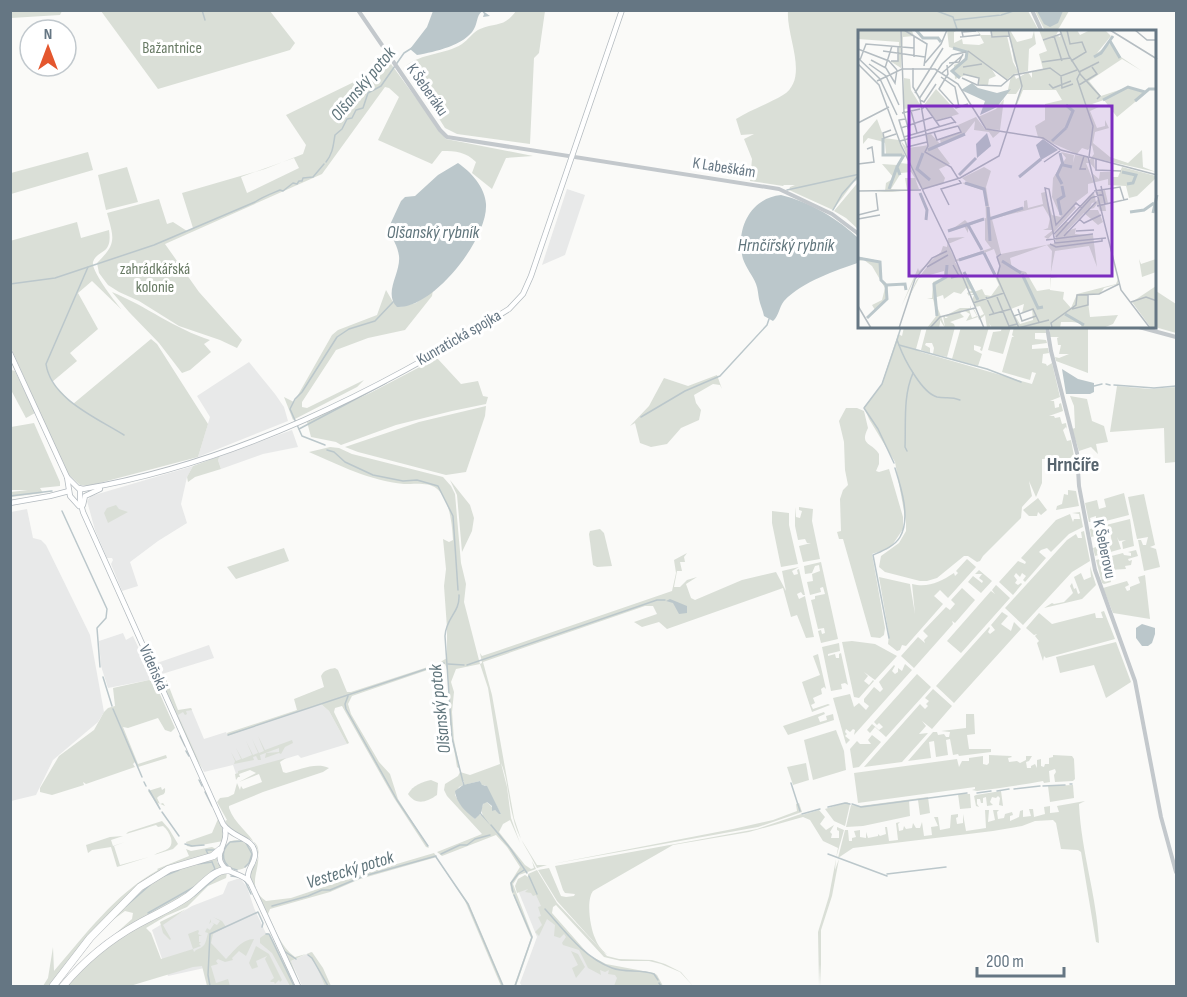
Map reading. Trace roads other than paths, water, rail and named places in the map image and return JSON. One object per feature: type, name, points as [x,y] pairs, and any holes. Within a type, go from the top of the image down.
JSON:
[{"type":"highway","points":[[53,987],[93,936],[140,887],[165,871],[212,857],[222,846]]},
{"type":"highway","points":[[63,987],[109,942],[136,924],[184,899],[219,872],[232,871]]},
{"type":"main road","name":"Kunratická spojka","points":[[80,496],[112,484],[202,459],[289,426],[414,364],[492,320],[515,303],[523,294],[531,276],[622,10]]},
{"type":"main road","name":"Vídeňská","points":[[10,353],[66,477],[72,498],[82,511],[224,825],[227,836],[222,846],[221,861],[232,871],[244,877],[251,885]]},
{"type":"main road","name":"Vídeňská","points":[[66,477],[79,488],[82,511]]},
{"type":"main road","name":"Kunratická spojka","points":[[79,488],[112,484]]},
{"type":"main road","points":[[10,503],[50,496],[73,487],[79,488]]},
{"type":"main road","points":[[88,525],[83,500],[87,494],[99,489]]},
{"type":"main road","points":[[50,496],[76,499],[80,496]]},
{"type":"main road","name":"Vídeňská","points":[[224,825],[229,832],[247,841],[254,849],[254,858],[248,874],[251,885],[298,987]]},
{"type":"main road","points":[[222,846],[232,838],[240,838]]},
{"type":"main road","points":[[232,871],[243,872],[250,866]]},
{"type":"street","name":"K Šeberáku","points":[[358,10],[447,137],[572,157]]},
{"type":"street","points":[[1032,10],[1041,30]]},
{"type":"street","points":[[575,147],[575,153],[582,159]]},
{"type":"street","points":[[562,156],[567,168]]},
{"type":"street","name":"K Labeškám","points":[[572,157],[784,190],[832,214],[858,233]]},
{"type":"street","name":"K Šeberovu","points":[[1047,328],[1050,348],[1077,453],[1079,486],[1095,570],[1135,681],[1164,830],[1176,872]]},
{"type":"street","points":[[1143,328],[1176,336]]},
{"type":"water","points":[[433,11],[482,11],[470,35],[441,50],[417,55],[410,49],[427,27]]},
{"type":"water","points":[[1037,11],[1063,11],[1058,23],[1050,27],[1044,24]]},
{"type":"water","name":"Olšanský rybník","points":[[458,163],[476,180],[485,198],[484,219],[478,235],[456,269],[442,285],[411,305],[397,307],[393,301],[392,289],[399,256],[388,229],[405,197],[415,196],[438,175]]},
{"type":"water","name":"Hrnčířský rybník","points":[[781,195],[813,207],[833,218],[858,238],[858,263],[820,277],[800,288],[784,301],[773,321],[764,316],[756,284],[743,259],[741,248],[741,237],[747,217],[761,202]]},
{"type":"water","points":[[1062,369],[1078,379],[1094,383],[1094,392],[1066,394]]},
{"type":"water","points":[[670,599],[687,606],[687,613],[679,614],[673,603],[666,601]]},
{"type":"water","points":[[1142,624],[1155,628],[1152,643],[1148,646],[1142,646],[1136,638],[1136,628]]},
{"type":"water","points":[[480,781],[482,785],[487,786],[501,814],[495,810],[492,811],[492,806],[487,802],[483,804],[481,813],[491,826],[480,814],[475,819],[468,813],[459,803],[455,791],[463,785]]},
{"type":"waterway","points":[[202,10],[205,20]]},
{"type":"waterway","points":[[934,10],[953,17],[957,30]]},
{"type":"waterway","points":[[955,20],[1001,15],[1017,10]]},
{"type":"waterway","name":"Olšanský potok","points":[[326,162],[335,135],[342,129],[347,119],[352,118],[356,110],[363,108],[368,93],[381,86],[404,53],[412,48]]},
{"type":"waterway","points":[[10,284],[55,278],[154,245],[280,190],[283,191],[293,183],[297,184],[302,181],[303,178],[313,177],[324,164]]},
{"type":"waterway","points":[[787,190],[858,174]]},
{"type":"waterway","points":[[833,210],[842,194],[858,176]]},
{"type":"waterway","points":[[88,267],[46,364],[56,387],[66,397],[124,435]]},
{"type":"waterway","name":"Olšanský potok","points":[[325,445],[302,436],[290,409],[337,337],[349,329],[375,321],[394,301]]},
{"type":"waterway","points":[[641,417],[685,391],[720,376],[767,325],[769,319]]},
{"type":"waterway","points":[[901,328],[897,340],[899,345],[987,369],[1021,382]]},
{"type":"waterway","points":[[894,463],[878,429],[864,408],[882,384],[897,340]]},
{"type":"waterway","points":[[899,345],[909,367],[925,389],[937,397],[960,400]]},
{"type":"waterway","points":[[907,451],[905,447],[906,400],[913,373]]},
{"type":"waterway","points":[[299,429],[386,383]]},
{"type":"waterway","points":[[1094,386],[1102,384]]},
{"type":"waterway","points":[[1106,384],[1110,385]]},
{"type":"waterway","points":[[1114,385],[1154,388],[1176,386]]},
{"type":"waterway","name":"Olšanský potok","points":[[327,450],[334,452],[345,462],[373,475],[403,481],[417,480],[438,486],[453,516],[458,590]]},
{"type":"waterway","points":[[889,638],[873,555],[895,543],[903,529],[904,502],[895,468]]},
{"type":"waterway","points":[[10,496],[52,491]]},
{"type":"waterway","points":[[62,511],[107,609],[106,618],[97,628],[100,667]]},
{"type":"waterway","name":"Olšanský potok","points":[[459,595],[459,601],[445,636],[452,738],[464,786]]},
{"type":"waterway","points":[[467,665],[657,600],[665,600]]},
{"type":"waterway","points":[[228,735],[444,663]]},
{"type":"waterway","points":[[448,664],[464,665]]},
{"type":"waterway","points":[[103,677],[112,706]]},
{"type":"waterway","points":[[348,696],[346,709],[397,800],[428,846]]},
{"type":"waterway","points":[[113,709],[142,777]]},
{"type":"waterway","points":[[180,736],[185,746]]},
{"type":"waterway","points":[[186,751],[189,756]]},
{"type":"waterway","points":[[199,780],[202,786]]},
{"type":"waterway","points":[[144,782],[146,786]]},
{"type":"waterway","points":[[791,783],[800,811]]},
{"type":"waterway","points":[[1043,786],[1065,785]]},
{"type":"waterway","points":[[1014,789],[1040,786]]},
{"type":"waterway","points":[[997,791],[1009,789]]},
{"type":"waterway","points":[[149,790],[160,809]]},
{"type":"waterway","points":[[977,793],[991,791]]},
{"type":"waterway","points":[[205,792],[212,806]]},
{"type":"waterway","points":[[852,804],[861,807],[967,793]]},
{"type":"waterway","points":[[828,807],[850,804]]},
{"type":"waterway","points":[[802,814],[820,809]]},
{"type":"waterway","points":[[162,812],[179,836]]},
{"type":"waterway","name":"Olšanský potok","points":[[491,825],[527,873]]},
{"type":"waterway","name":"Vestecký potok","points":[[441,854],[490,835]]},
{"type":"waterway","points":[[237,870],[228,866],[223,854],[230,842],[243,841]]},
{"type":"waterway","points":[[245,867],[252,854],[246,843]]},
{"type":"waterway","points":[[185,844],[204,845]]},
{"type":"waterway","points":[[208,854],[206,850],[214,850]]},
{"type":"waterway","points":[[828,854],[887,876]]},
{"type":"waterway","name":"Vestecký potok","points":[[272,906],[322,890],[330,890],[364,876],[436,856]]},
{"type":"waterway","points":[[436,857],[468,904],[503,986]]},
{"type":"waterway","points":[[198,864],[212,862]]},
{"type":"waterway","points":[[211,872],[215,869],[212,862]]},
{"type":"waterway","points":[[887,874],[946,867]]},
{"type":"waterway","points":[[164,876],[179,870]]},
{"type":"waterway","points":[[513,892],[511,883],[524,870]]},
{"type":"waterway","points":[[194,896],[218,876]]},
{"type":"waterway","points":[[231,876],[239,877]]},
{"type":"waterway","name":"Olšanský potok","points":[[529,876],[537,894]]},
{"type":"waterway","points":[[245,881],[251,894]]},
{"type":"waterway","points":[[126,906],[150,885]]},
{"type":"waterway","points":[[148,913],[194,887]]},
{"type":"waterway","points":[[514,895],[532,937],[515,986]]},
{"type":"waterway","name":"Olšanský potok","points":[[545,909],[575,943],[592,957],[612,968],[654,974],[658,980]]},
{"type":"waterway","name":"Vestecký potok","points":[[210,986],[208,975],[210,934],[258,912],[263,923],[262,927]]},
{"type":"waterway","points":[[266,934],[269,934],[294,986]]},
{"type":"waterway","points":[[284,951],[296,959]]},
{"type":"waterway","points":[[308,955],[328,986]]},
{"type":"district","name":"Hrnčíře","points":[[1073,465]]},
{"type":"park label","name":"Bažantnice","points":[[172,48]]},
{"type":"park label","name":"zahrádkářská kolonie","points":[[155,278]]}]
